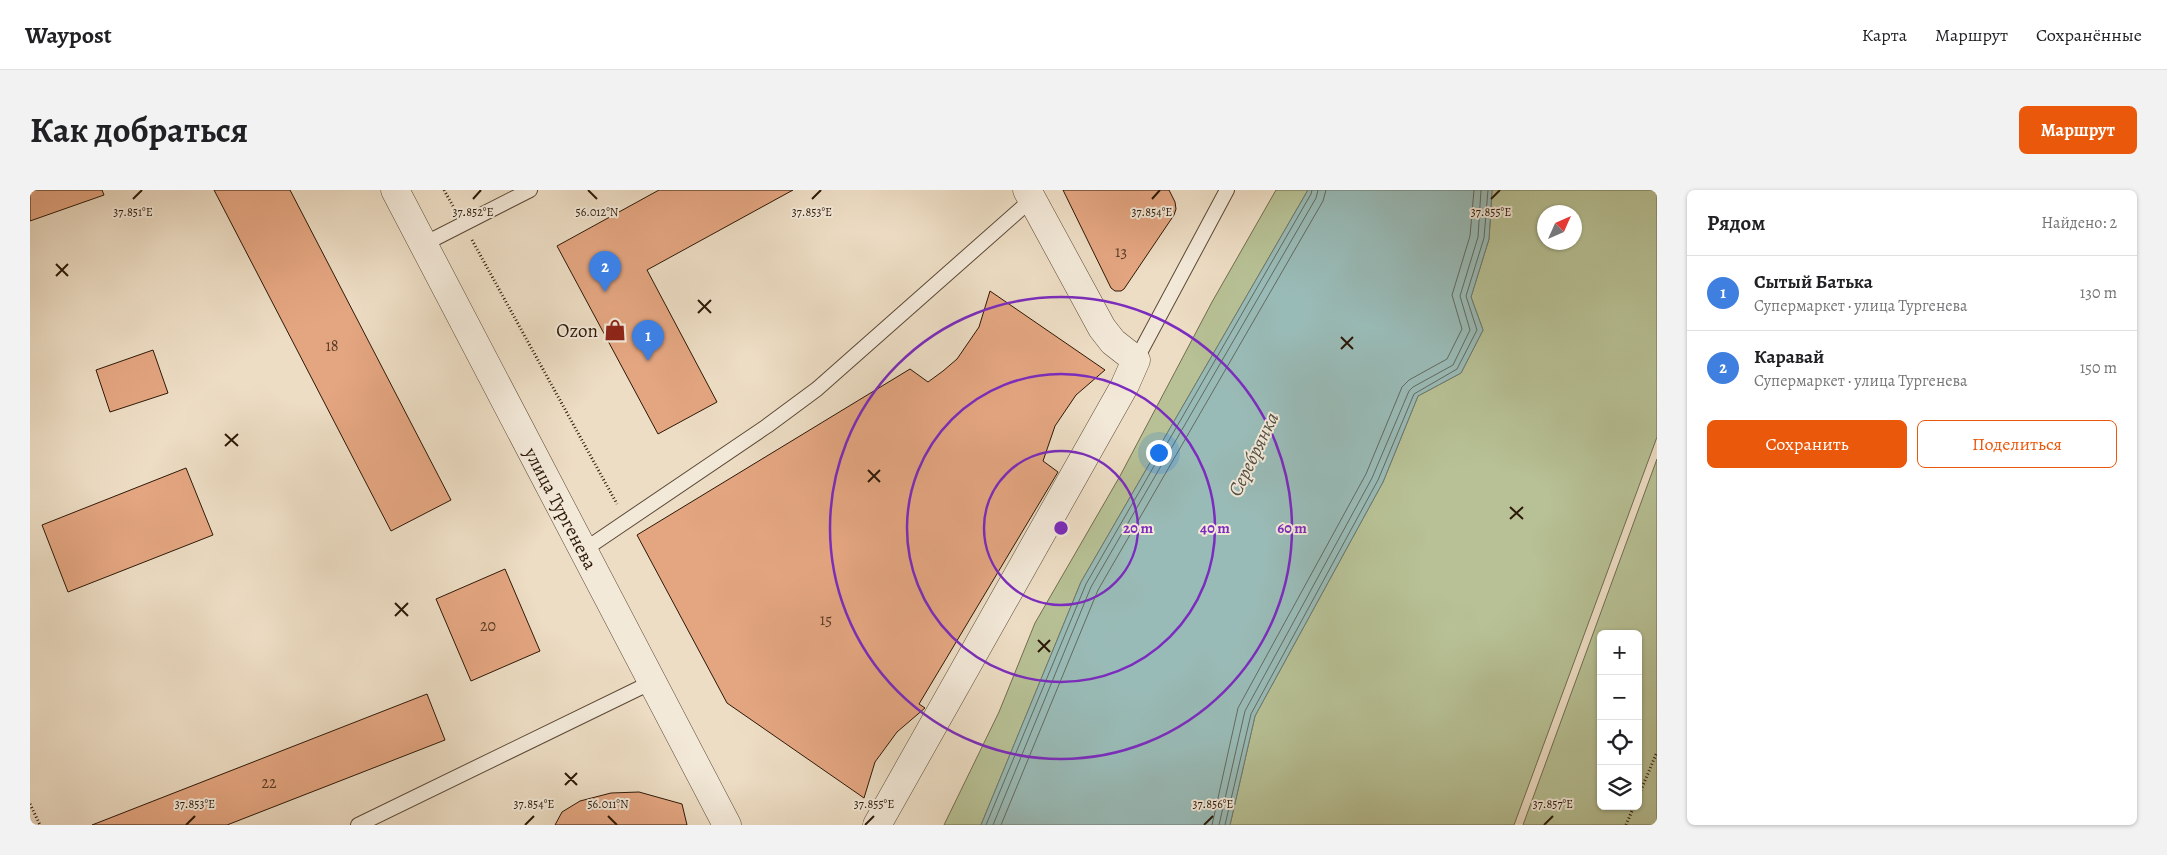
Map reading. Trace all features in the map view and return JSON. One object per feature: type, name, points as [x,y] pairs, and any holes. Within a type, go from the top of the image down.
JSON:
[{"type":"street","name":"улица Тургенева","points":[[396,190],[727,825]]},
{"type":"street","points":[[877,825],[1125,385],[1136,360],[1113,342],[1102,328],[1029,194]]},
{"type":"lane","points":[[424,244],[530,190]]},
{"type":"lane","points":[[1136,360],[1227,190]]},
{"type":"lane","points":[[584,550],[767,426],[816,389],[1029,194]]},
{"type":"lane","points":[[358,825],[652,682]]},
{"type":"path","points":[[444,190],[626,523]]},
{"type":"path","points":[[1642,788],[1657,752]]},
{"type":"path","points":[[30,804],[40,825]]},
{"type":"path","points":[[1626,825],[1632,810]]},
{"type":"green space","points":[[1276,190],[1308,190],[1081,582],[981,825],[944,825],[999,712],[1035,623],[1120,476],[1212,302]]},
{"type":"green space","points":[[1492,190],[1657,190],[1657,437],[1514,825],[1230,825],[1255,716],[1383,482],[1418,396],[1461,373],[1483,330],[1471,297],[1489,239]]},
{"type":"green space","points":[[1657,459],[1657,825],[1523,825]]},
{"type":"water","name":"Серебрянка","points":[[1308,190],[1492,190],[1489,239],[1471,297],[1483,330],[1461,373],[1418,396],[1383,482],[1255,716],[1230,825],[981,825],[1081,582]]},
{"type":"building","points":[[30,190],[102,190],[104,195],[30,221]]},
{"type":"building","points":[[214,190],[290,190],[451,500],[391,531]]},
{"type":"building","points":[[659,190],[793,190],[647,270],[717,402],[658,434],[557,246]]},
{"type":"building","points":[[1063,190],[1169,190],[1175,202],[1176,209],[1174,215],[1121,291],[1115,291],[1111,288]]},
{"type":"building","points":[[990,291],[1105,370],[1076,395],[1055,426],[1043,461],[1058,472],[919,704],[925,708],[897,732],[875,762],[864,798],[727,703],[637,535],[910,369],[928,382],[957,359],[979,327]]},
{"type":"building","points":[[153,350],[168,393],[110,412],[96,370]]},
{"type":"building","points":[[186,468],[213,535],[68,592],[42,525]]},
{"type":"building","points":[[505,569],[540,651],[471,681],[436,599]]},
{"type":"building","points":[[427,694],[445,740],[227,825],[92,825]]},
{"type":"building","points":[[639,792],[682,804],[687,825],[555,825],[562,812],[580,801],[611,793]]},
{"type":"place","name":"Каравай","points":[[605,292]]},
{"type":"place","name":"Ozon","points":[[615,330]]},
{"type":"place","name":"Сытый Батька","points":[[648,361]]}]
